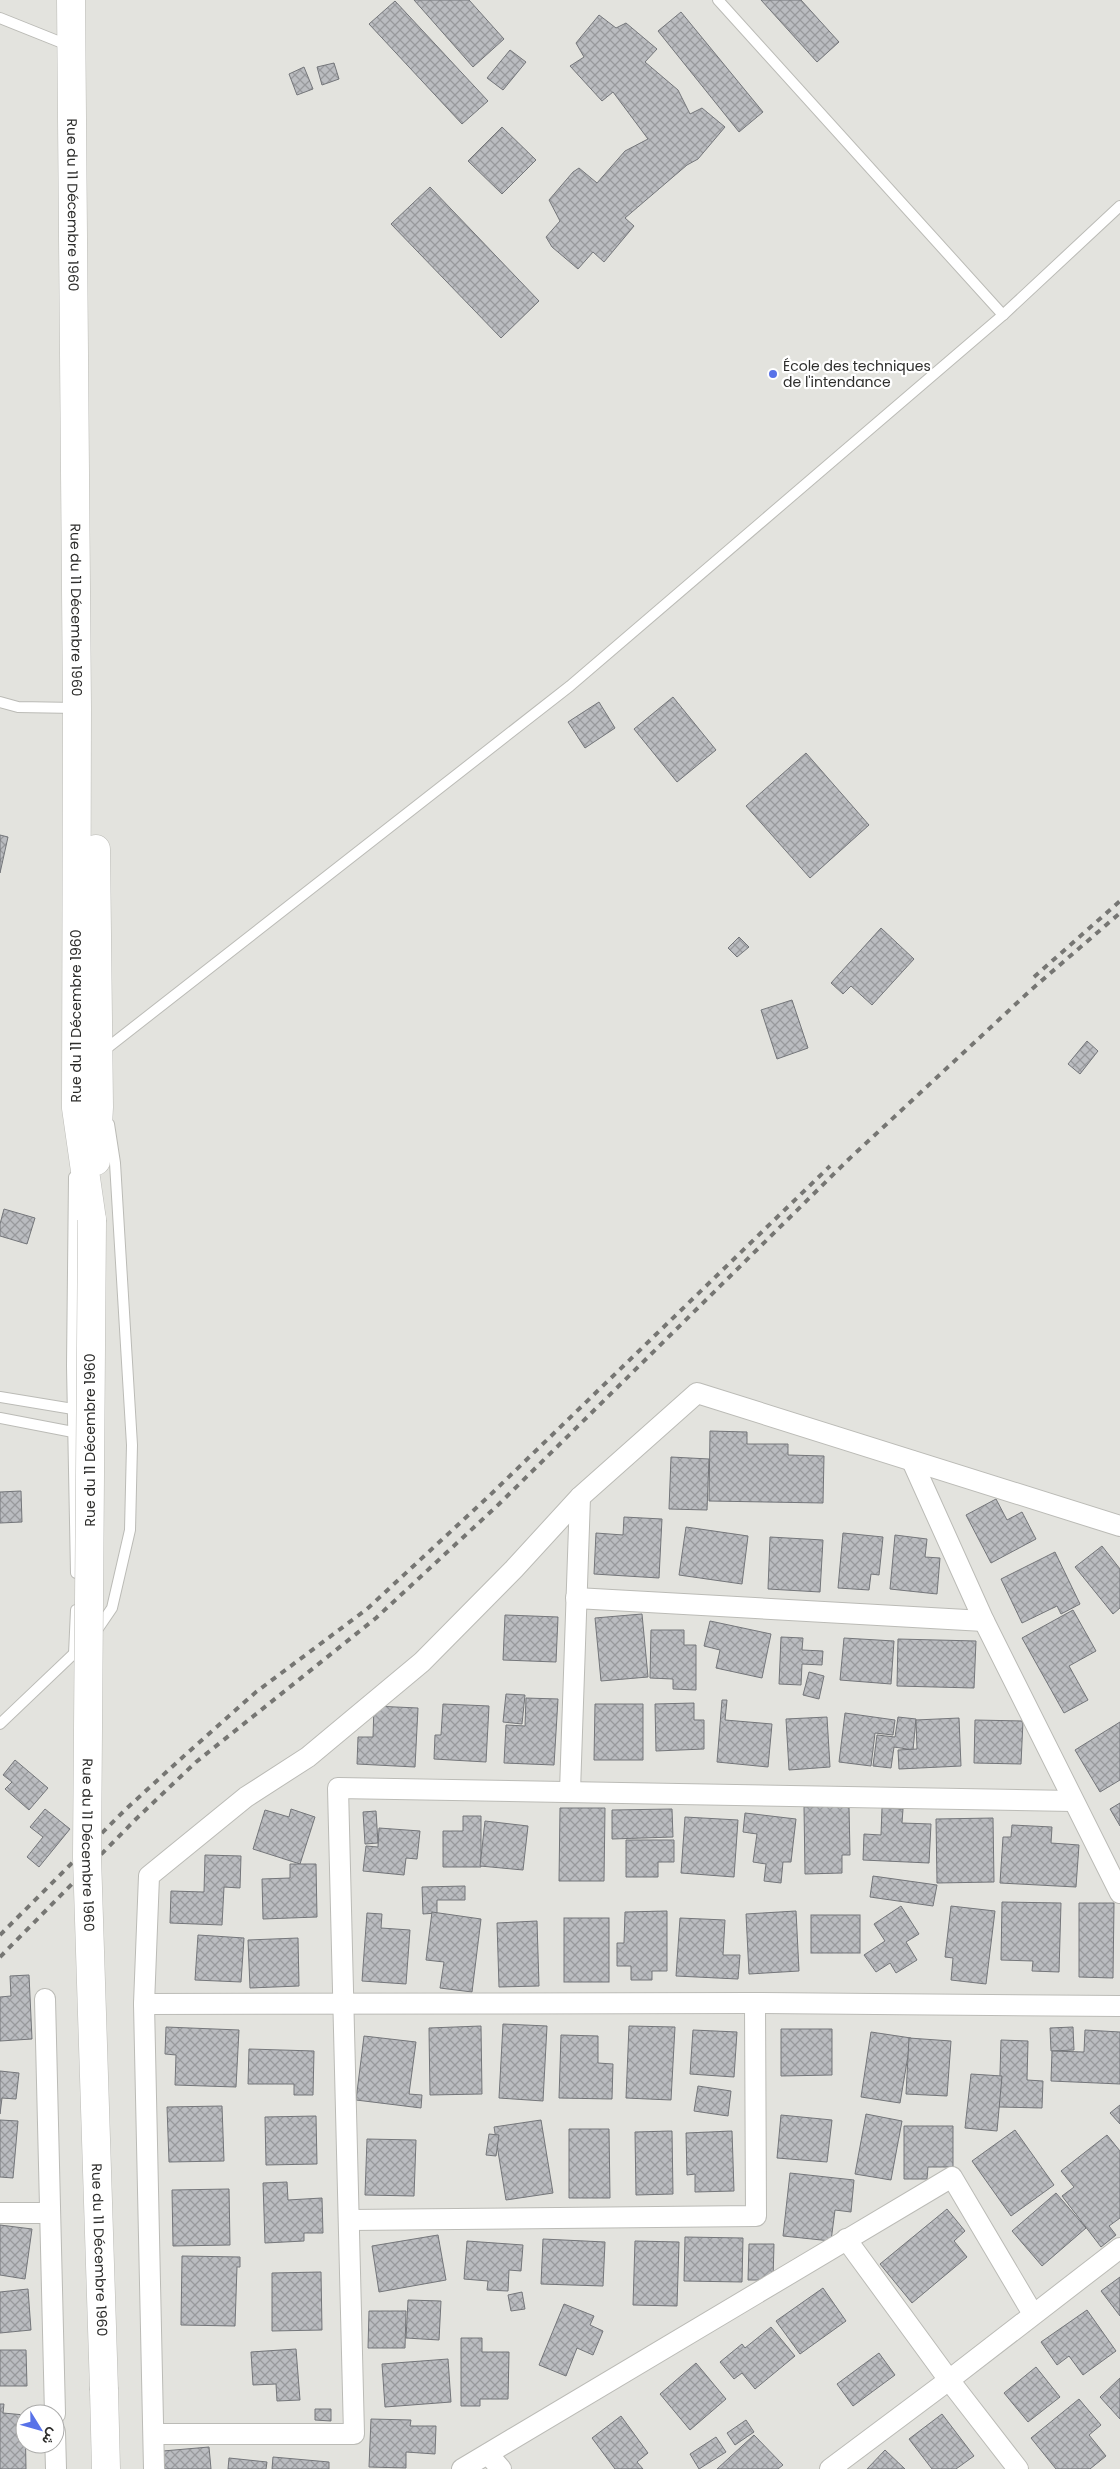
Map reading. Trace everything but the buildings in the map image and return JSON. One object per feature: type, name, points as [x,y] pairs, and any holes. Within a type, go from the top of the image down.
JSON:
[{"type":"main road","name":"Rue du 11 Décembre 1960","points":[[71,0],[77,708],[76,1108],[92,1220]]},
{"type":"main road","name":"Rue du 11 Décembre 1960","points":[[87,0],[99,1106],[92,1220],[88,1857],[106,2469]]},
{"type":"street","points":[[154,2469],[144,2004],[149,1876],[246,1797],[308,1757],[422,1662],[580,1497],[697,1393],[1120,1526]]},
{"type":"street","points":[[912,1460],[984,1621],[1120,1893]]},
{"type":"street","points":[[570,1791],[580,1497]]},
{"type":"street","points":[[576,1598],[984,1621]]},
{"type":"street","points":[[154,2434],[354,2434],[338,1788],[1073,1801]]},
{"type":"street","points":[[44,1999],[55,2404]]},
{"type":"street","points":[[144,2004],[755,2003],[1120,2006]]},
{"type":"street","points":[[350,2220],[756,2216],[755,2003]]},
{"type":"street","points":[[462,2469],[494,2461],[846,2239],[952,2177],[1033,2314]]},
{"type":"street","points":[[0,2213],[50,2213]]},
{"type":"street","points":[[846,2239],[949,2380],[1018,2469]]},
{"type":"street","points":[[830,2469],[1120,2248]]},
{"type":"street","points":[[56,2454],[56,2469]]},
{"type":"lane","points":[[718,0],[1003,314]]},
{"type":"lane","points":[[0,18],[71,47]]},
{"type":"lane","points":[[0,1724],[94,1634],[112,1608],[130,1530],[132,1445],[115,1163],[98,1055],[570,686],[1003,314],[1120,206]]},
{"type":"lane","points":[[0,702],[18,707],[77,708]]},
{"type":"lane","points":[[74,1654],[76,1591],[73,1409],[76,1108]]},
{"type":"lane","points":[[0,1397],[73,1409]]},
{"type":"lane","points":[[0,1418],[73,1432]]},
{"type":"railway","points":[[1034,977],[1120,901]]},
{"type":"railway","points":[[0,1957],[136,1819],[196,1762],[376,1618],[498,1505],[849,1159],[1032,989],[1120,913]]},
{"type":"railway","points":[[0,1935],[126,1809],[185,1755],[256,1692],[367,1609],[488,1497],[830,1166]]},
{"type":"place","name":"École des techniques de l'intendance","points":[[773,374]]}]
